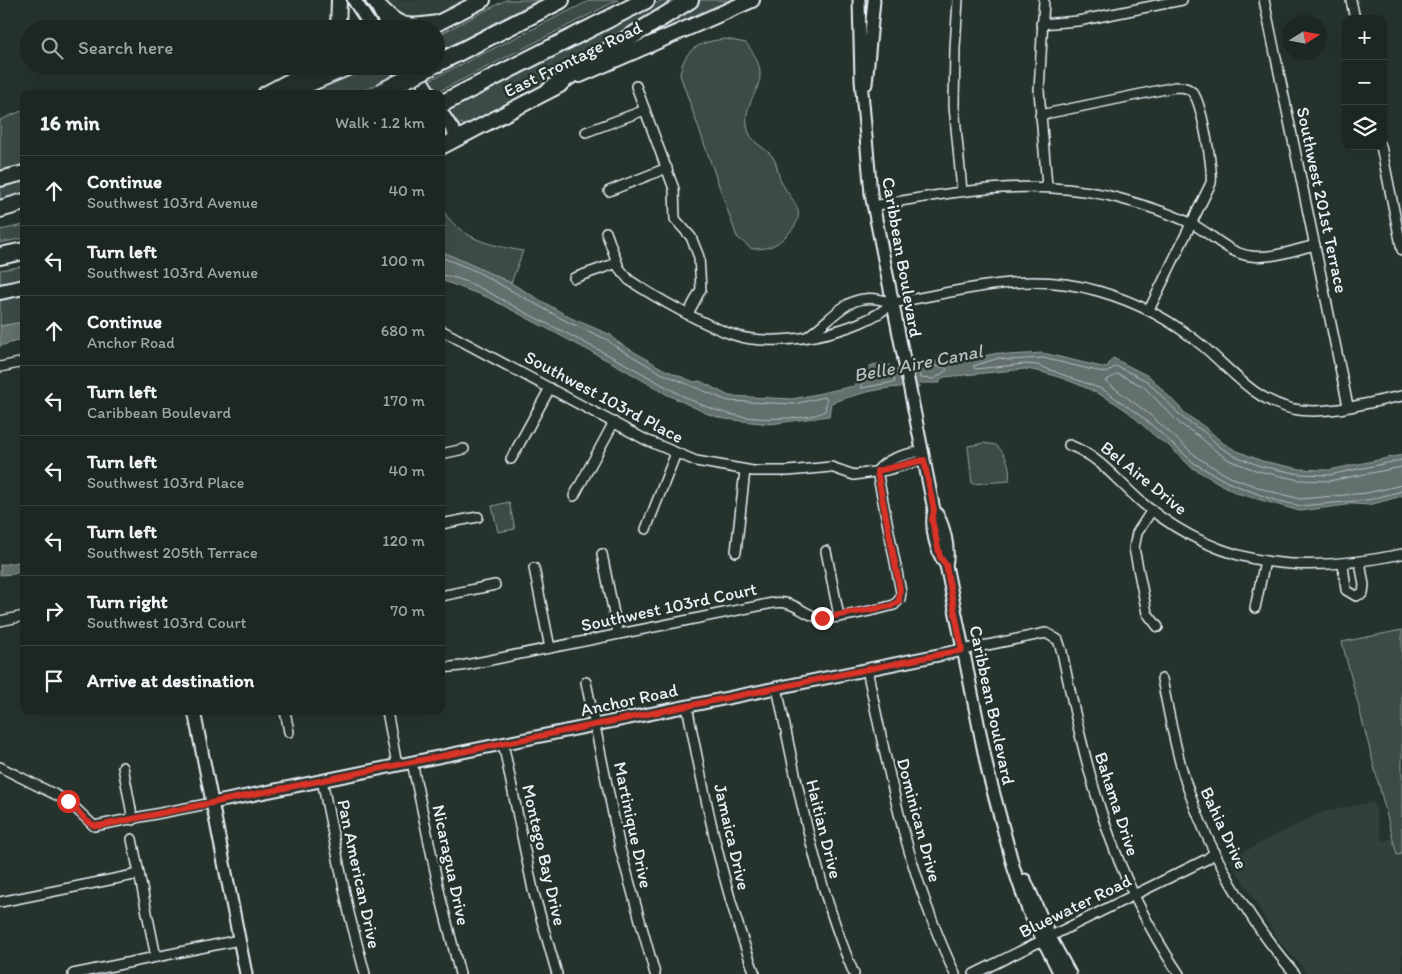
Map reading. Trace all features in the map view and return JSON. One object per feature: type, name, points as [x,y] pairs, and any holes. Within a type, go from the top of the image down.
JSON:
[{"type":"highway","points":[[445,60],[561,0]]},
{"type":"highway","points":[[445,102],[646,0]]},
{"type":"highway","points":[[552,88],[690,0]]},
{"type":"highway","points":[[385,90],[415,75]]},
{"type":"highway","points":[[0,209],[20,203]]},
{"type":"highway","points":[[0,216],[20,213]]},
{"type":"highway","points":[[0,256],[20,252]]},
{"type":"highway","points":[[0,265],[20,262]]},
{"type":"main road","points":[[338,20],[339,0]]},
{"type":"main road","points":[[354,0],[367,20]]},
{"type":"main road","points":[[373,0],[395,20]]},
{"type":"main road","points":[[373,0],[384,20]]},
{"type":"main road","points":[[444,20],[483,0]]},
{"type":"main road","name":"East Frontage Road","points":[[447,142],[552,88],[752,0]]},
{"type":"main road","points":[[273,90],[301,75]]},
{"type":"main road","points":[[319,81],[322,75]]},
{"type":"main road","points":[[297,90],[332,75]]},
{"type":"main road","points":[[402,75],[411,90]]},
{"type":"main road","points":[[418,75],[427,90]]},
{"type":"main road","points":[[0,179],[20,174]]},
{"type":"main road","points":[[0,292],[20,289]]},
{"type":"street","name":"Caribbean Boulevard","points":[[859,0],[860,64],[873,206],[934,510],[932,520],[938,548],[940,557],[946,565],[991,786],[1024,898],[1046,939],[1070,974]]},
{"type":"street","name":"Caribbean Boulevard","points":[[864,96],[868,79],[874,0]]},
{"type":"street","points":[[958,0],[954,48],[954,106],[962,191]]},
{"type":"street","points":[[1044,0],[1039,68],[1040,116],[1048,186]]},
{"type":"street","points":[[1041,24],[1078,21],[1182,0]]},
{"type":"street","name":"Southwest 201st Terrace","points":[[1264,0],[1348,406]]},
{"type":"street","points":[[1351,0],[1354,15]]},
{"type":"street","points":[[636,86],[675,192],[675,219],[692,237],[700,262],[701,289],[688,314]]},
{"type":"street","points":[[1040,116],[1175,87],[1192,91],[1198,103],[1212,173],[1209,188],[1149,310]]},
{"type":"street","points":[[586,132],[645,110]]},
{"type":"street","points":[[1382,150],[1402,250]]},
{"type":"street","points":[[609,190],[667,168]]},
{"type":"street","points":[[873,206],[962,191],[1048,186],[1106,195],[1155,210],[1192,224],[1234,251],[1250,256],[1266,256],[1315,245]]},
{"type":"street","points":[[606,232],[617,263],[622,273],[629,280],[688,314],[740,337],[774,340],[815,336],[840,330],[881,313],[892,303],[992,283],[1043,282],[1096,290],[1149,310],[1192,337],[1243,385],[1262,397],[1294,409],[1321,410],[1402,396]]},
{"type":"street","points":[[574,278],[617,263]]},
{"type":"street","points":[[808,336],[838,309],[860,301],[878,298],[892,303]]},
{"type":"street","points":[[860,301],[866,318]]},
{"type":"street","name":"Southwest 103rd Place","points":[[445,332],[614,422],[676,453],[705,463],[745,470],[788,471],[831,467],[854,474],[877,471],[922,455]]},
{"type":"street","points":[[0,367],[20,363]]},
{"type":"street","points":[[511,459],[550,388]]},
{"type":"street","points":[[574,496],[614,422]]},
{"type":"street","name":"Bel Aire Drive","points":[[1069,445],[1096,459],[1152,510],[1178,528],[1206,542],[1265,561],[1304,566],[1343,565],[1402,554]]},
{"type":"street","points":[[445,453],[464,449]]},
{"type":"street","points":[[646,529],[676,453]]},
{"type":"street","points":[[736,552],[745,470]]},
{"type":"street","name":"Southwest 103rd Court","points":[[445,667],[778,602],[797,605],[811,615],[822,618],[891,606],[899,601],[900,589],[877,471]]},
{"type":"street","points":[[1152,510],[1137,533],[1134,548],[1146,613],[1158,627]]},
{"type":"street","points":[[445,523],[478,517]]},
{"type":"street","points":[[826,551],[839,616]]},
{"type":"street","points":[[602,554],[618,634]]},
{"type":"street","points":[[1255,608],[1265,561]]},
{"type":"street","points":[[1343,565],[1346,590],[1356,596],[1363,593],[1364,588],[1360,562]]},
{"type":"street","points":[[534,568],[550,648]]},
{"type":"street","points":[[445,595],[495,585]]},
{"type":"street","points":[[0,621],[20,617]]},
{"type":"street","name":"Anchor Road","points":[[212,803],[1043,633],[1052,635]]},
{"type":"street","name":"Bahama Drive","points":[[1052,635],[1061,648],[1096,802],[1117,858],[1134,896],[1159,944],[1179,974]]},
{"type":"street","name":"Dominican Drive","points":[[867,669],[889,777],[904,838],[925,902],[955,974]]},
{"type":"street","name":"Bahia Drive","points":[[1162,679],[1185,781],[1215,852],[1258,927],[1295,974]]},
{"type":"street","name":"Martinique Drive","points":[[586,682],[628,884],[655,974]]},
{"type":"street","name":"Haitian Drive","points":[[777,687],[811,849],[834,922],[854,974]]},
{"type":"street","name":"Jamaica Drive","points":[[687,706],[718,854],[738,928],[755,974]]},
{"type":"street","points":[[195,715],[246,974]]},
{"type":"street","points":[[285,715],[289,732]]},
{"type":"street","points":[[388,715],[397,765]]},
{"type":"street","name":"Montego Bay Drive","points":[[503,743],[533,890],[557,974]]},
{"type":"street","name":"Nicaragua Drive","points":[[412,762],[441,899],[460,974]]},
{"type":"street","points":[[0,767],[71,803],[90,825],[98,826],[133,820],[212,803]]},
{"type":"street","points":[[123,767],[133,820]]},
{"type":"street","name":"Pan American Drive","points":[[322,780],[349,913],[364,974]]},
{"type":"street","points":[[132,839],[156,957]]},
{"type":"street","name":"Bluewater Road","points":[[974,974],[1134,896],[1207,859],[1215,852]]},
{"type":"street","points":[[0,902],[139,874]]},
{"type":"street","name":"Caribbean Boulevard","points":[[1046,939],[1060,974]]},
{"type":"street","points":[[73,974],[239,940]]},
{"type":"shaded area","points":[[386,0],[462,0],[425,19],[404,19],[393,10]]},
{"type":"shaded area","points":[[506,0],[538,0],[445,49],[445,31]]},
{"type":"shaded area","points":[[591,0],[618,0],[442,90],[437,90],[430,80],[440,75],[445,75],[445,73]]},
{"type":"shaded area","points":[[663,0],[684,0],[571,70],[464,126],[462,123],[458,125],[448,109]]},
{"type":"shaded area","points":[[700,0],[742,0],[638,43],[637,38]]},
{"type":"shaded area","points":[[726,39],[746,43],[760,69],[760,78],[747,113],[748,131],[754,140],[774,159],[781,181],[798,212],[795,226],[788,234],[776,244],[763,248],[752,249],[737,237],[680,75],[685,58],[695,48],[702,44]]},
{"type":"shaded area","points":[[345,75],[395,76],[365,90],[313,90]]},
{"type":"shaded area","points":[[20,112],[20,166],[0,171],[0,120]]},
{"type":"shaded area","points":[[20,178],[20,199],[0,203],[0,183]]},
{"type":"shaded area","points":[[445,213],[457,227],[476,239],[523,251],[511,283],[445,253]]},
{"type":"shaded area","points":[[20,226],[20,239],[0,243],[0,230]]},
{"type":"shaded area","points":[[20,267],[20,284],[0,288],[0,270]]},
{"type":"shaded area","points":[[20,293],[20,323],[0,326],[0,297]]},
{"type":"shaded area","points":[[984,443],[996,445],[1003,453],[1009,466],[1009,481],[972,484],[968,446]]},
{"type":"shaded area","points":[[509,502],[515,529],[498,532],[492,506]]},
{"type":"shaded area","points":[[1402,630],[1402,854],[1397,855],[1342,642]]},
{"type":"shaded area","points":[[1374,802],[1382,841],[1402,837],[1402,974],[1308,974],[1277,938],[1229,859],[1323,812]]},
{"type":"water","points":[[445,253],[511,283],[571,318],[611,335],[616,341],[663,369],[694,382],[700,381],[729,396],[793,399],[854,386],[872,365],[886,363],[898,371],[900,378],[914,374],[917,367],[925,361],[950,362],[999,353],[1008,355],[1043,353],[1106,368],[1113,358],[1150,377],[1187,415],[1223,443],[1262,461],[1300,469],[1329,470],[1402,455],[1402,496],[1369,505],[1354,504],[1300,511],[1236,493],[1191,467],[1166,443],[1158,439],[1117,404],[1064,379],[1025,369],[945,377],[940,379],[940,383],[920,383],[918,388],[886,388],[862,393],[831,403],[829,416],[770,424],[725,419],[708,414],[666,394],[620,367],[489,298],[445,282]]},
{"type":"water","points":[[20,323],[20,340],[0,346],[0,326]]},
{"type":"water","points":[[20,562],[20,572],[0,575],[0,565]]},
{"type":"route","points":[[68,801],[80,810],[90,825],[98,826],[962,650],[946,565],[940,557],[932,520],[934,510],[924,460],[877,471],[900,589],[899,601],[891,606],[822,618]]},
{"type":"water label","name":"Belle Aire Canal","points":[[918,363]]}]
